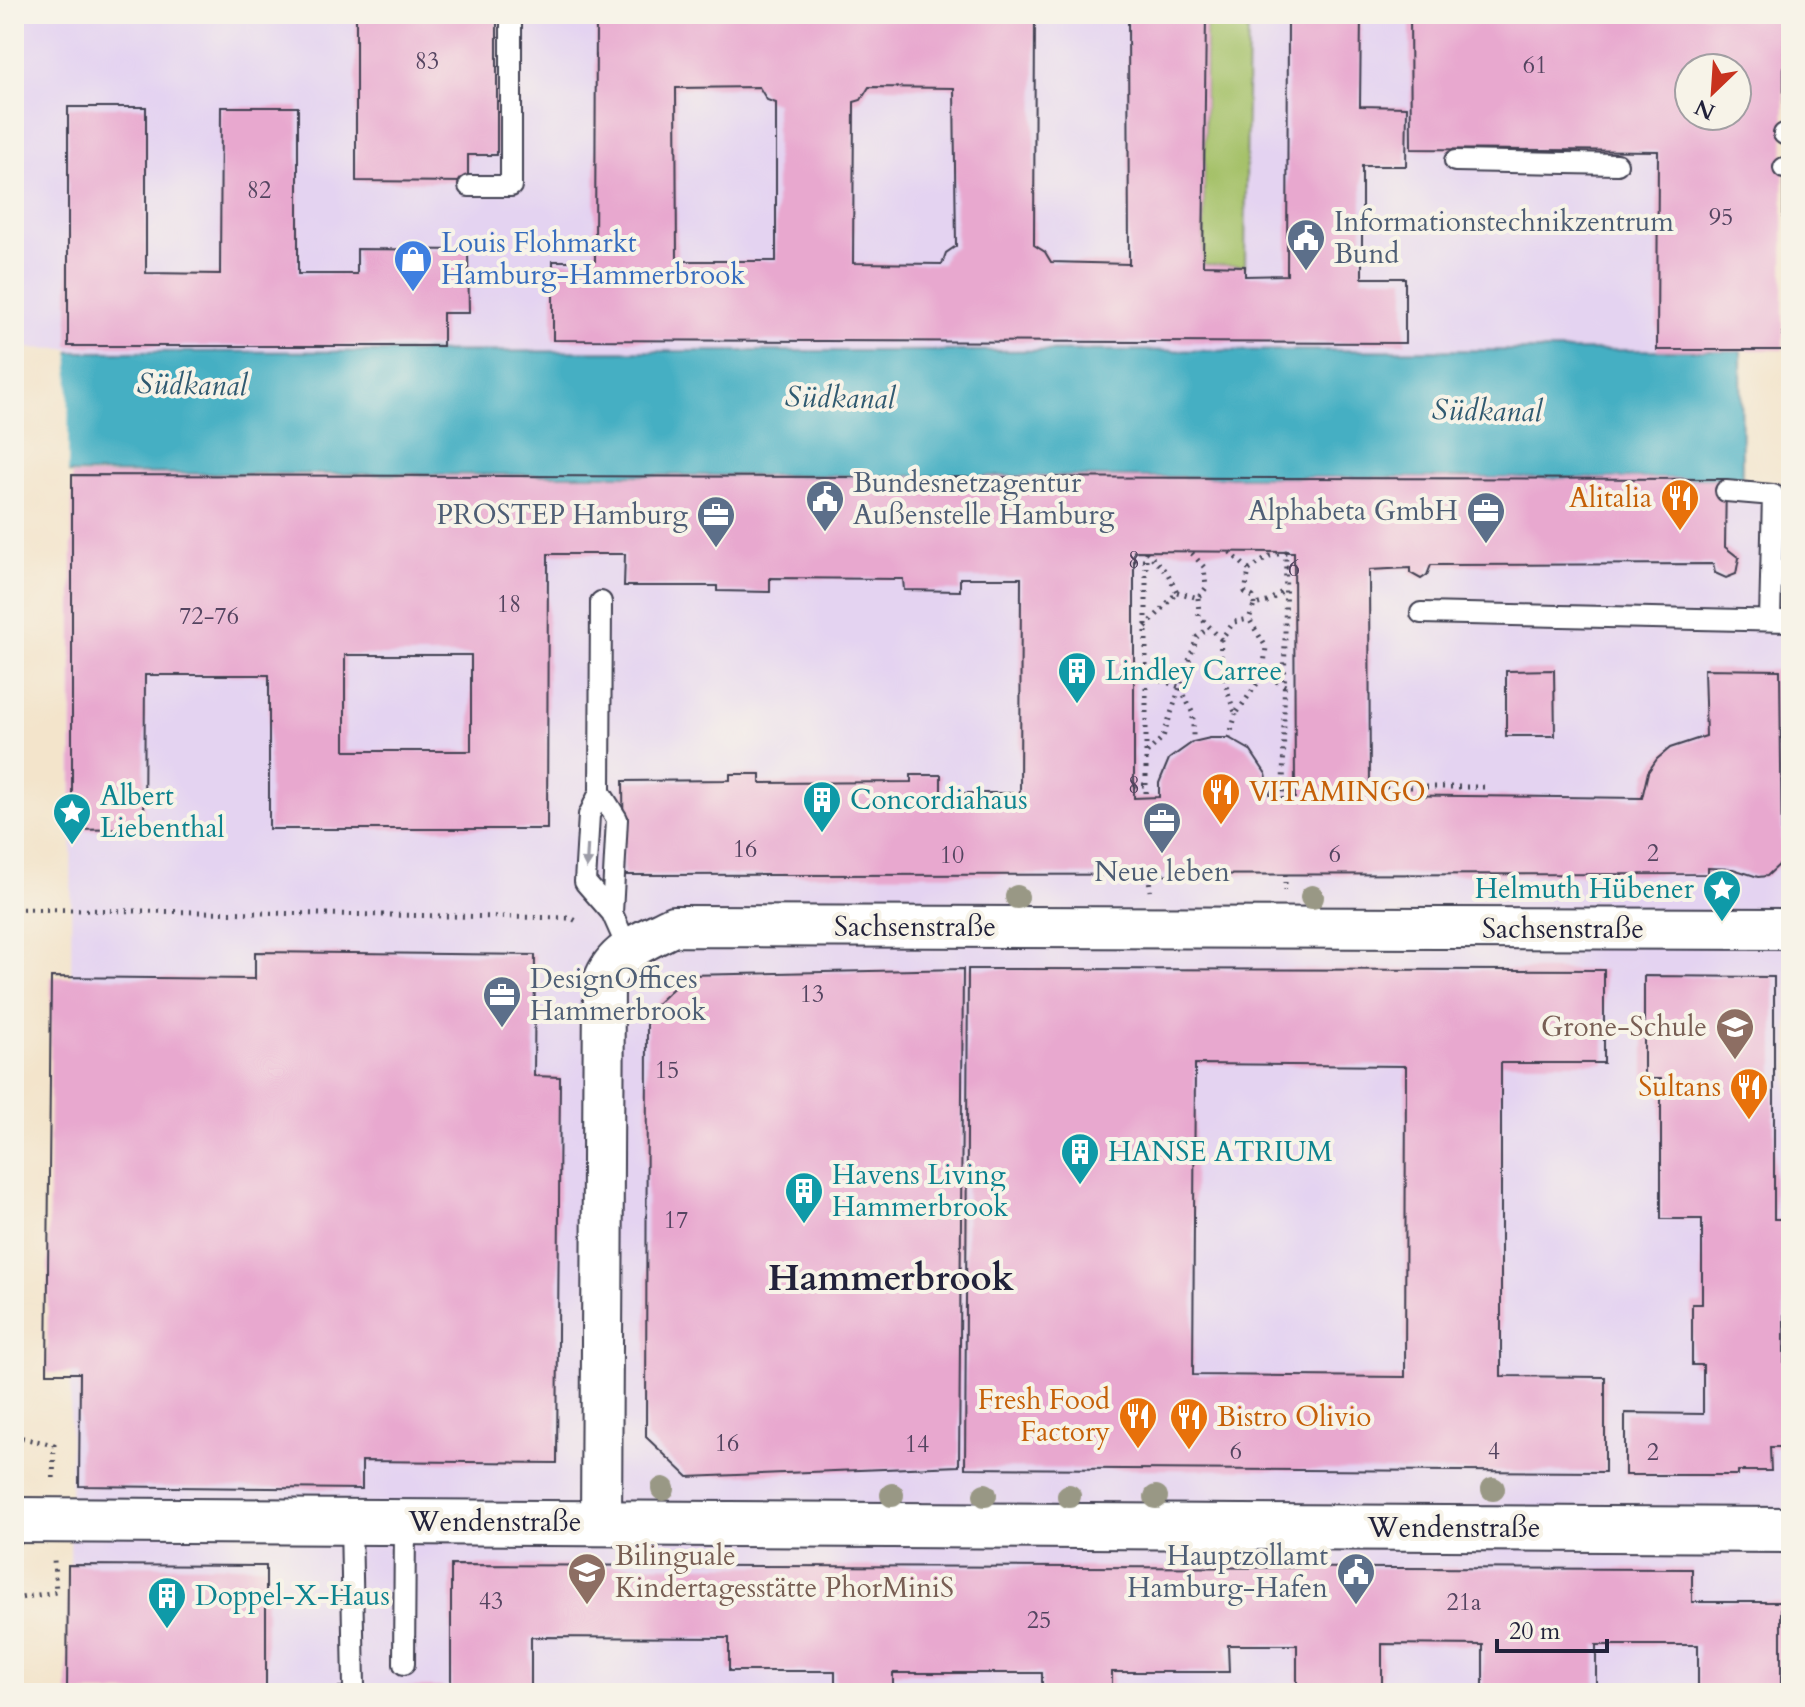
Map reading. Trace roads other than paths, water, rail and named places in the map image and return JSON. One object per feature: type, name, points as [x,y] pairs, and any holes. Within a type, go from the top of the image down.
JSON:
[{"type":"street","name":"Sachsenstraße","points":[[601,1523],[603,992],[608,968],[628,949],[673,926],[1791,929]]},
{"type":"street","name":"Wendenstraße","points":[[14,1520],[1791,1530]]},
{"type":"lane","points":[[469,186],[511,186],[511,14]]},
{"type":"lane","points":[[1455,161],[1617,164]]},
{"type":"lane","points":[[1421,613],[1781,620],[1773,495],[1726,491]]},
{"type":"lane","points":[[601,602],[600,792],[589,815],[585,882],[612,913],[628,949]]},
{"type":"lane","points":[[600,792],[617,819],[612,913]]},
{"type":"lane","points":[[351,1521],[354,1687]]},
{"type":"lane","points":[[404,1664],[405,1522]]},
{"type":"water","name":"Südkanal","points":[[1741,350],[1742,479],[14,473],[14,352]]},
{"type":"place","name":"Informationstechnikzentrum Bund","points":[[1306,272]]},
{"type":"place","name":"Louis Flohmarkt Hamburg-Hammerbrook","points":[[413,293]]},
{"type":"place","name":"Alitalia","points":[[1680,532]]},
{"type":"place","name":"Bundesnetzagentur Außenstelle Hamburg","points":[[825,533]]},
{"type":"place","name":"Alphabeta GmbH","points":[[1486,545]]},
{"type":"place","name":"PROSTEP Hamburg","points":[[716,549]]},
{"type":"place","name":"Lindley Carree","points":[[1077,705]]},
{"type":"place","name":"VITAMINGO","points":[[1221,826]]},
{"type":"place","name":"Concordiahaus","points":[[822,834]]},
{"type":"place","name":"Albert Liebenthal","points":[[72,846]]},
{"type":"place","name":"Neue leben","points":[[1162,855]]},
{"type":"place","name":"Helmuth Hübener","points":[[1722,923]]},
{"type":"place","name":"DesignOffices Hammerbrook","points":[[502,1029]]},
{"type":"place","name":"Grone-Schule","points":[[1735,1061]]},
{"type":"place","name":"Sultans","points":[[1749,1121]]},
{"type":"place","name":"HANSE ATRIUM","points":[[1080,1186]]},
{"type":"place","name":"Havens Living Hammerbrook","points":[[804,1225]]},
{"type":"place","name":"Fresh Food Factory","points":[[1138,1450]]},
{"type":"place","name":"Bistro Olivio","points":[[1189,1451]]},
{"type":"place","name":"Bilinguale Kindertagesstätte PhorMiniS","points":[[587,1606]]},
{"type":"place","name":"Hauptzollamt Hamburg-Hafen","points":[[1356,1606]]},
{"type":"place","name":"Doppel-X-Haus","points":[[167,1630]]},
{"type":"district","name":"Hammerbrook","points":[[891,1278]]}]
